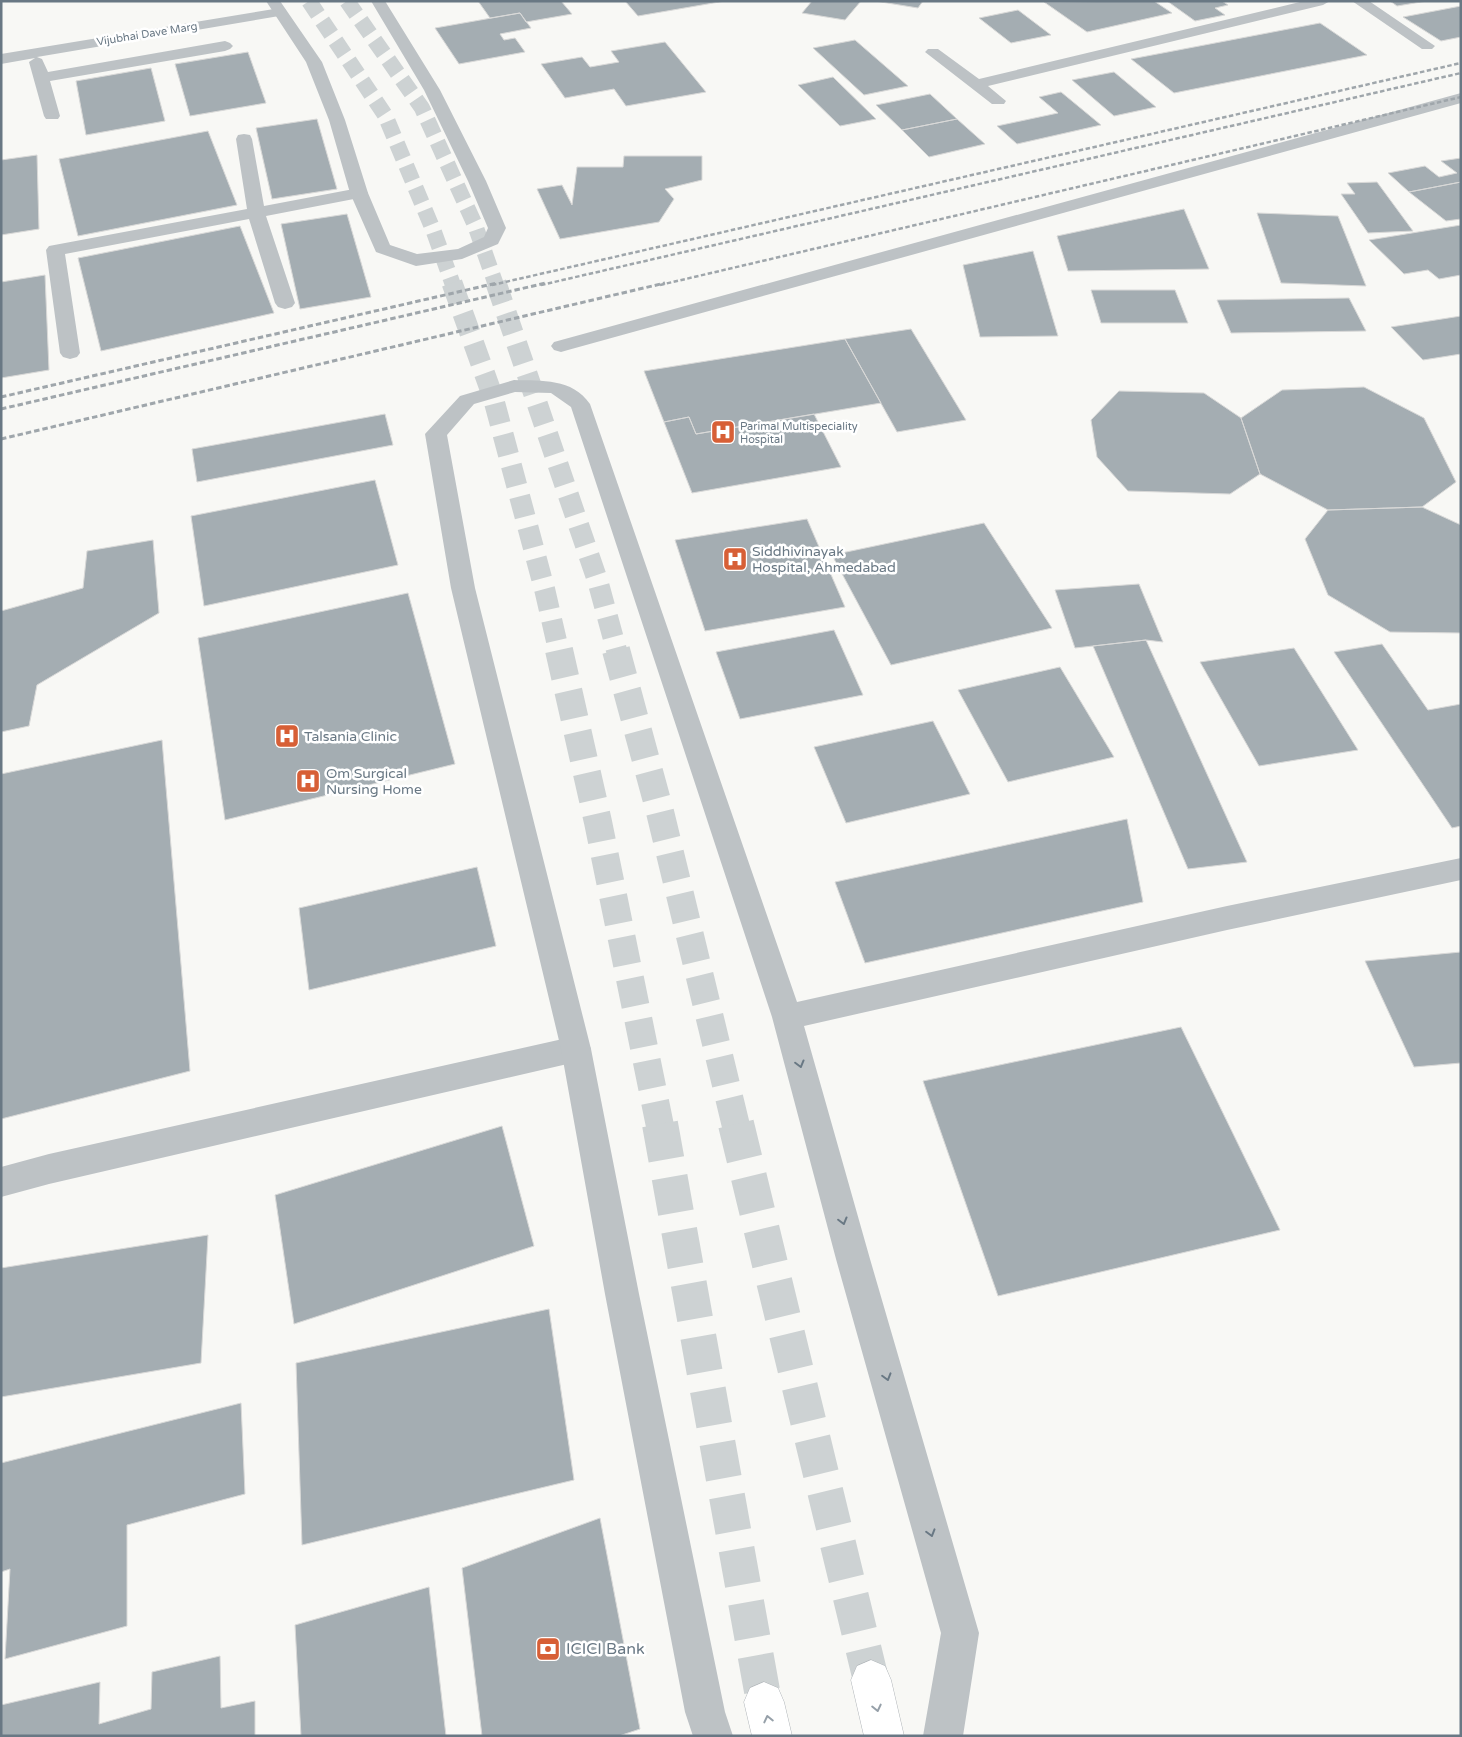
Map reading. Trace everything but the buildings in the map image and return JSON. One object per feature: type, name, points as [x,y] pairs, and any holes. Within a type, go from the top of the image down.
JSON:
[{"type":"main road","points":[[871,1680],[884,1736]]},
{"type":"street","points":[[276,7],[314,62],[337,120],[359,193],[382,248],[416,260],[462,254],[492,240],[497,228],[478,181],[432,90],[378,1]]},
{"type":"street","points":[[977,84],[1323,1]]},
{"type":"street","points":[[1359,1],[1427,46]]},
{"type":"street","name":"Vijubhai Dave Marg","points":[[1,59],[276,7]]},
{"type":"street","points":[[41,78],[225,46]]},
{"type":"street","points":[[933,52],[998,100]]},
{"type":"street","points":[[34,53],[52,116]]},
{"type":"street","points":[[561,346],[1461,98]]},
{"type":"street","points":[[244,139],[256,212],[285,303]]},
{"type":"street","points":[[70,353],[55,250],[359,193]]},
{"type":"street","points":[[713,1736],[703,1703],[622,1294],[576,1049],[463,588],[436,434],[466,400],[514,386],[556,387],[580,404],[787,1017],[853,1259],[960,1632],[943,1736]]},
{"type":"street","points":[[787,1017],[1227,918],[1461,869]]},
{"type":"street","points":[[1,1182],[49,1169],[576,1049]]},
{"type":"tunnel","points":[[309,1],[385,115],[434,232],[453,285]]},
{"type":"tunnel","points":[[347,1],[422,108],[475,225],[496,285]]},
{"type":"tunnel","points":[[452,283],[493,397],[545,591],[559,652]]},
{"type":"tunnel","points":[[496,283],[598,582],[617,652]]},
{"type":"tunnel","points":[[559,650],[598,822],[660,1126]]},
{"type":"tunnel","points":[[616,650],[660,812],[736,1126]]},
{"type":"tunnel","points":[[660,1124],[764,1702]]},
{"type":"tunnel","points":[[736,1124],[871,1680]]},
{"type":"railway","points":[[492,285],[1461,63]]},
{"type":"railway","points":[[541,285],[1461,73]]},
{"type":"railway","points":[[660,285],[1461,97]]},
{"type":"railway","points":[[1,397],[497,283]]},
{"type":"railway","points":[[1,409],[546,283]]},
{"type":"railway","points":[[1,439],[665,283]]},
{"type":"place","name":"Parimal Multispeciality Hospital","points":[[723,432]]},
{"type":"place","name":"Siddhivinayak Hospital, Ahmedabad","points":[[735,559]]},
{"type":"place","name":"Talsania Clinic","points":[[287,736]]},
{"type":"place","name":"Om Surgical Nursing Home","points":[[308,781]]},
{"type":"place","name":"ICICI Bank","points":[[548,1649]]}]
